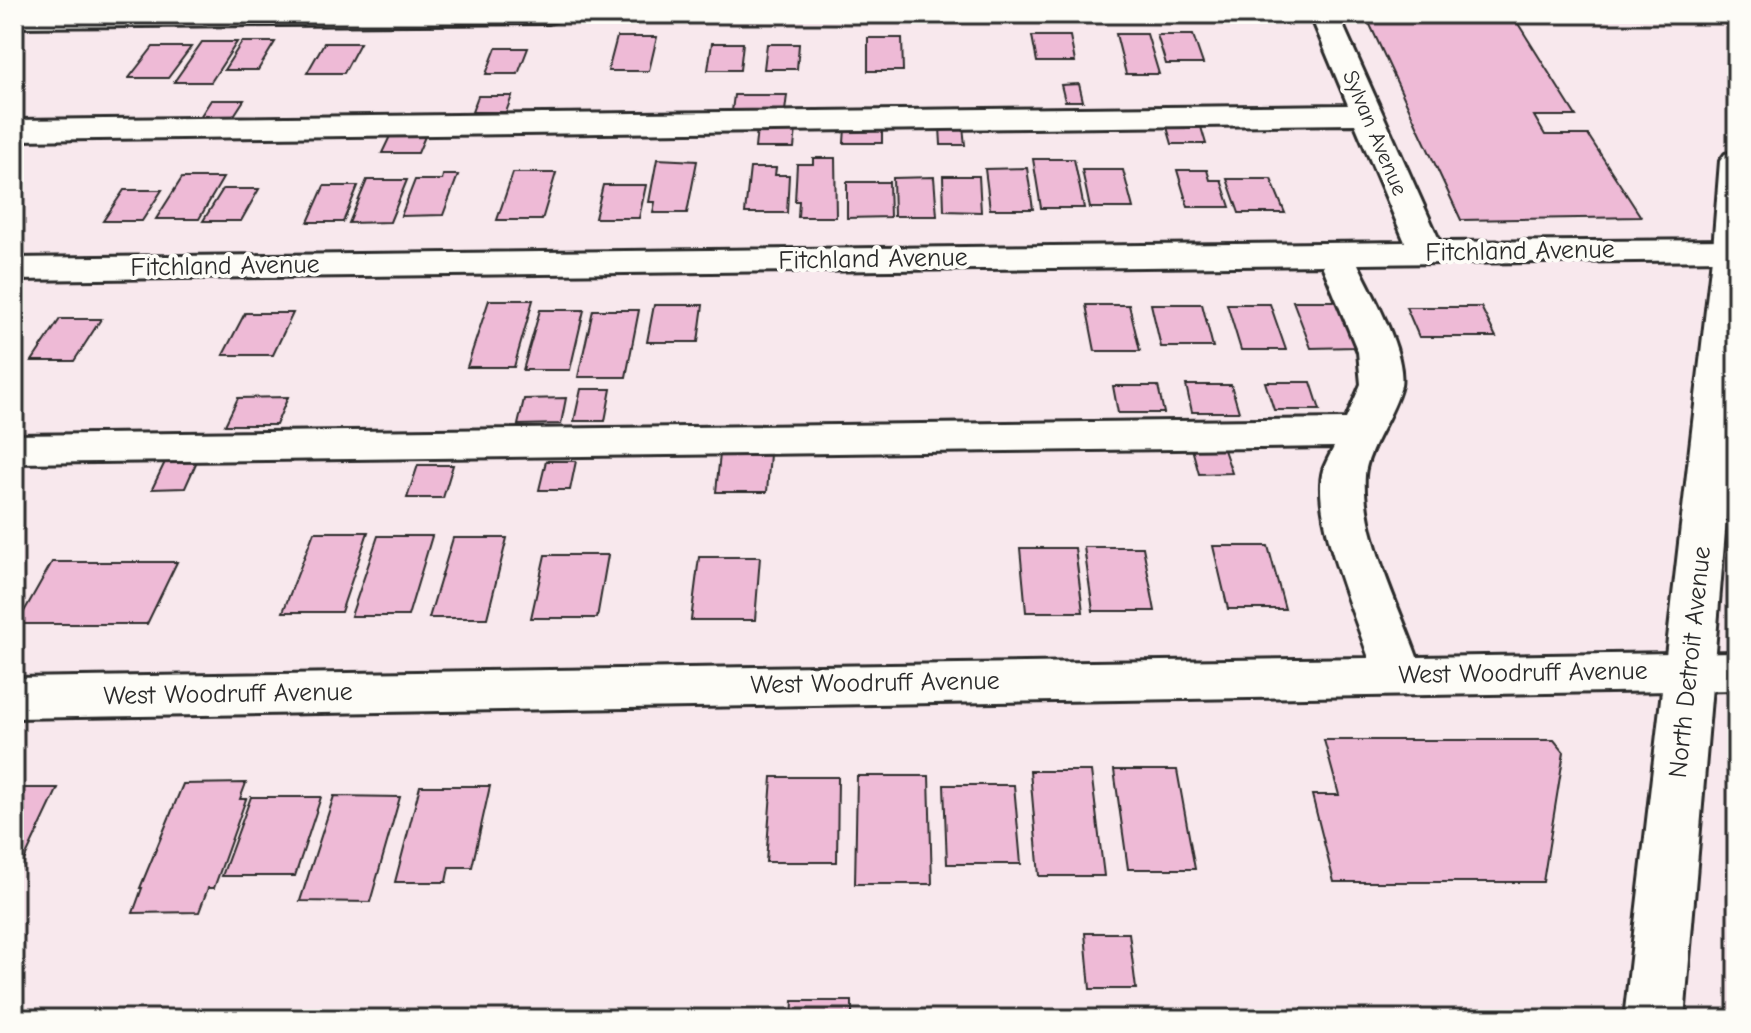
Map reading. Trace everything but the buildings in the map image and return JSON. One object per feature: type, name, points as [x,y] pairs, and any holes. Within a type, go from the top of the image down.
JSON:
[{"type":"street","points":[[14,18],[549,14]]},
{"type":"street","name":"Sylvan Avenue","points":[[1324,14],[1427,252]]},
{"type":"street","points":[[14,130],[1367,114]]},
{"type":"street","name":"North Detroit Avenue","points":[[1654,1019],[1731,249],[1737,161]]},
{"type":"street","name":"Fitchland Avenue","points":[[14,269],[1731,249]]},
{"type":"street","points":[[1335,253],[1377,352],[1381,384],[1344,472],[1345,504],[1351,536],[1399,674]]},
{"type":"street","points":[[14,449],[1363,433]]},
{"type":"street","name":"West Woodruff Avenue","points":[[14,698],[1737,671]]}]
